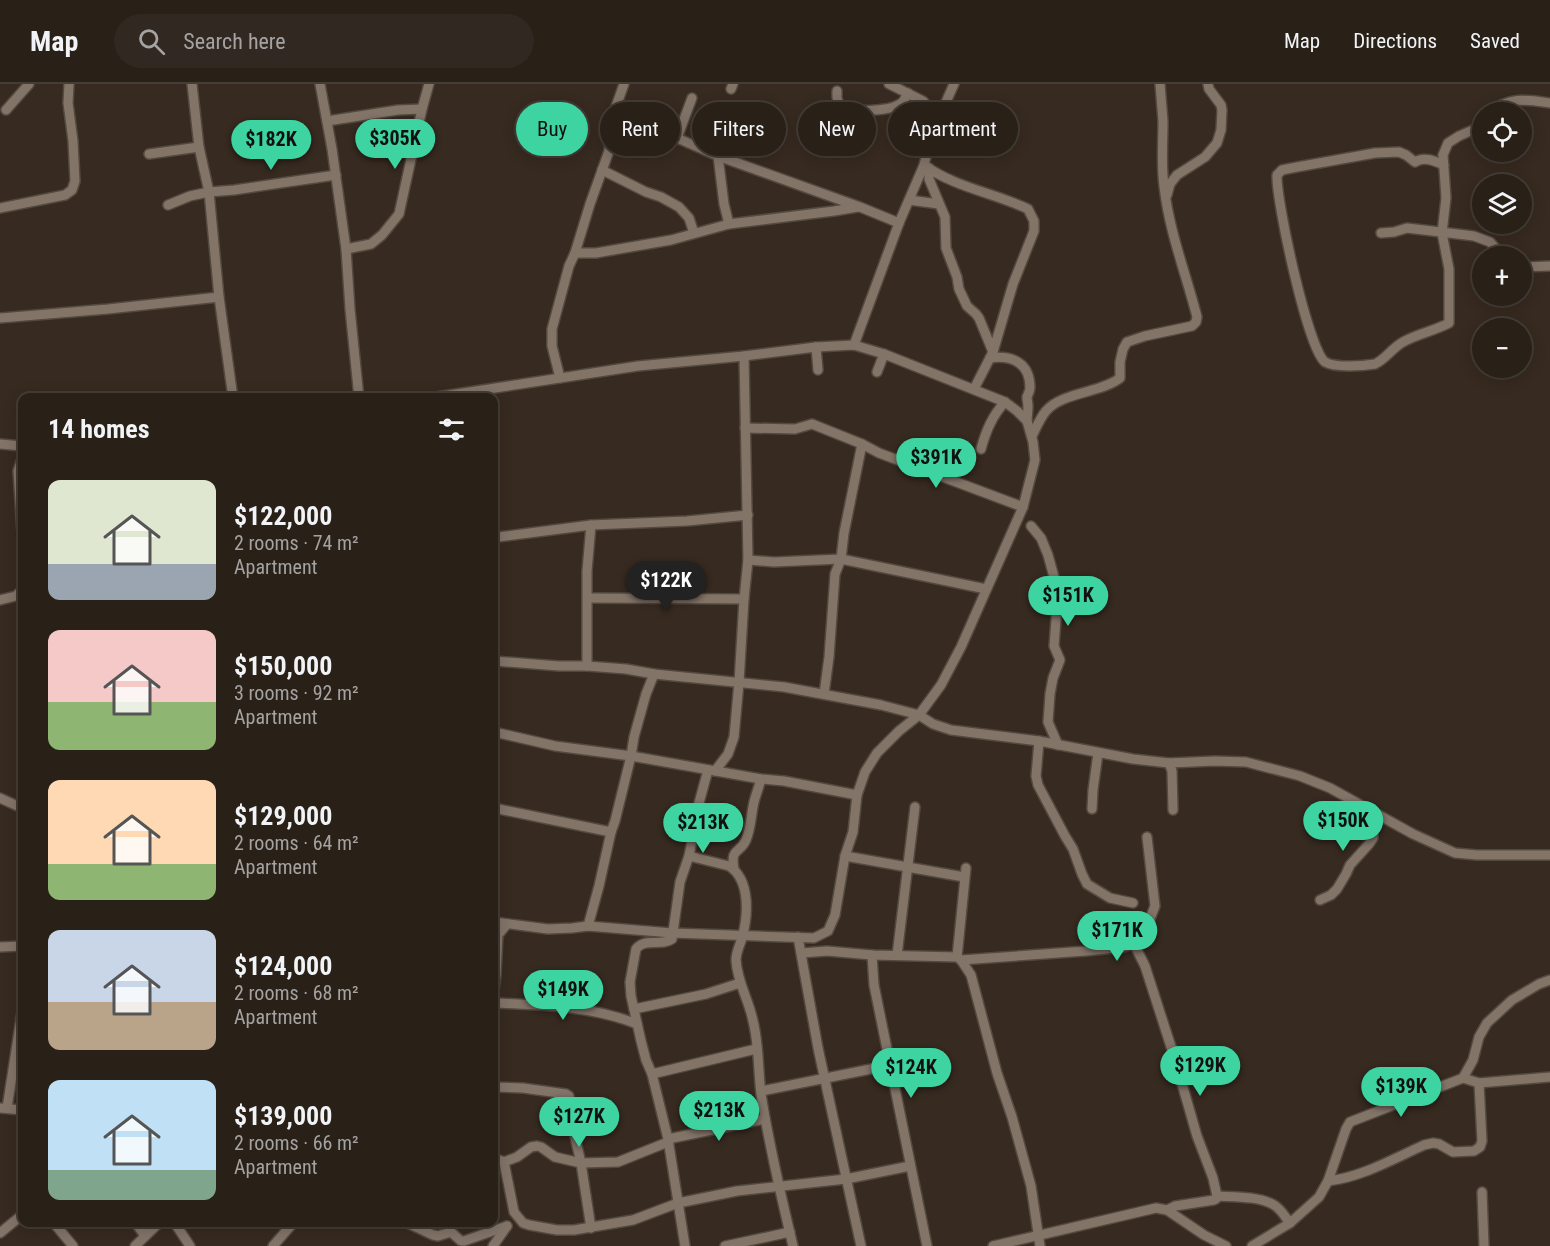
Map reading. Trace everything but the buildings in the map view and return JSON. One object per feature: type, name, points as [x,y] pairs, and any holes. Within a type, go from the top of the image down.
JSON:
[{"type":"street","points":[[6,110],[30,84]]},
{"type":"street","points":[[0,208],[65,195],[72,190],[75,181],[68,103],[69,84]]},
{"type":"street","points":[[192,84],[199,147],[209,192],[219,297],[232,393]]},
{"type":"street","points":[[320,84],[346,249],[358,393]]},
{"type":"street","points":[[346,249],[371,244],[382,235],[399,214],[429,84]]},
{"type":"street","points":[[618,102],[624,84]]},
{"type":"street","points":[[890,84],[924,102]]},
{"type":"street","points":[[946,102],[954,84]]},
{"type":"street","points":[[1032,436],[1045,411],[1051,406],[1120,378],[1120,362],[1127,342],[1192,326],[1196,322],[1197,317],[1174,238],[1166,201],[1162,169],[1163,122],[1160,84]]},
{"type":"street","points":[[1166,201],[1170,184],[1177,175],[1205,157],[1217,143],[1221,130],[1222,110],[1208,84]]},
{"type":"street","points":[[837,91],[837,100],[840,104],[855,110],[874,110],[896,106],[908,93]]},
{"type":"street","points":[[680,130],[692,98]]},
{"type":"street","points":[[1507,102],[1528,100],[1550,103]]},
{"type":"street","points":[[327,121],[398,110],[422,109]]},
{"type":"street","points":[[1444,165],[1431,159],[1419,159],[1415,162],[1399,152],[1391,152],[1354,156],[1282,170],[1277,175],[1288,250],[1313,341],[1325,361],[1342,365],[1375,364],[1414,336],[1449,323],[1449,269],[1442,233],[1446,198],[1444,165],[1443,155],[1448,143],[1472,130]]},
{"type":"street","points":[[149,154],[199,147]]},
{"type":"street","points":[[560,378],[552,346],[552,329],[569,266],[607,156]]},
{"type":"street","points":[[729,224],[718,156],[899,223]]},
{"type":"street","points":[[854,345],[899,223],[926,167],[928,156]]},
{"type":"street","points":[[926,167],[945,218],[946,248],[959,289],[967,306],[979,318],[991,355]]},
{"type":"street","points":[[926,167],[940,175],[1028,209],[1034,221],[1034,231],[1013,284],[991,355],[974,389]]},
{"type":"street","points":[[602,170],[679,207],[689,218],[694,233]]},
{"type":"street","points":[[168,205],[190,196],[209,192],[336,175]]},
{"type":"street","points":[[909,200],[939,204]]},
{"type":"street","points":[[575,253],[596,253],[671,240],[729,224],[860,207]]},
{"type":"street","points":[[1381,233],[1407,228],[1474,236],[1486,240],[1492,246]]},
{"type":"street","points":[[1532,267],[1550,266]]},
{"type":"street","points":[[0,318],[219,297]]},
{"type":"street","points":[[462,393],[638,366],[854,345],[884,354],[1005,402],[1026,422],[1032,436],[1035,460],[1023,507],[961,646],[941,685],[919,715],[877,753],[866,772],[857,795],[853,832],[845,856],[835,915],[828,931],[814,938],[672,933],[588,926],[548,929],[498,923]]},
{"type":"street","points":[[816,347],[818,370]]},
{"type":"street","points":[[877,372],[884,354]]},
{"type":"street","points":[[991,355],[1014,359],[1025,370],[1030,391],[1027,399],[1026,422]]},
{"type":"street","points":[[685,1246],[668,1140],[637,1024],[630,982],[636,949],[642,943],[665,943],[672,939],[680,882],[689,856],[699,803],[711,771],[732,747],[748,560],[744,356]]},
{"type":"street","points":[[981,449],[989,425],[1005,402]]},
{"type":"street","points":[[746,428],[795,429],[812,424],[888,457],[1023,507]]},
{"type":"street","points":[[0,444],[18,447]]},
{"type":"street","points":[[824,694],[835,574],[841,559],[862,444]]},
{"type":"street","points":[[498,537],[591,525],[687,521],[748,514]]},
{"type":"street","points":[[587,666],[587,571],[591,525]]},
{"type":"street","points":[[1031,526],[1041,538],[1055,583],[1057,606],[1054,645],[1060,660],[1053,678],[1048,722],[1058,745]]},
{"type":"street","points":[[748,560],[774,562],[841,559],[986,589]]},
{"type":"street","points":[[0,600],[18,594]]},
{"type":"street","points":[[588,598],[744,599]]},
{"type":"street","points":[[498,661],[626,669],[784,687],[881,705],[919,715],[933,724],[951,730],[1039,741],[1133,759],[1169,763],[1246,762],[1300,776],[1330,788],[1413,834],[1455,853],[1550,855]]},
{"type":"street","points":[[588,926],[645,694],[654,674]]},
{"type":"street","points":[[498,733],[555,746],[631,756],[857,795]]},
{"type":"street","points":[[1039,741],[1036,776],[1038,785],[1073,849],[1087,884],[1110,898],[1133,903]]},
{"type":"street","points":[[1092,809],[1098,753]]},
{"type":"street","points":[[1169,763],[1172,771],[1173,810]]},
{"type":"street","points":[[734,869],[733,856],[744,845],[747,837],[761,779]]},
{"type":"street","points":[[0,798],[18,806]]},
{"type":"street","points":[[897,955],[915,807]]},
{"type":"street","points":[[498,809],[611,832]]},
{"type":"street","points":[[1320,900],[1331,896],[1337,889],[1350,865],[1373,838],[1373,811]]},
{"type":"street","points":[[802,953],[827,951],[959,959],[1086,951],[1134,944],[1146,930],[1155,906],[1147,837]]},
{"type":"street","points":[[689,856],[729,866],[734,869],[744,885],[747,900],[743,936],[736,957],[740,983],[753,1021],[765,1119],[793,1246]]},
{"type":"street","points":[[845,856],[965,872],[959,959],[971,975],[997,1073],[1012,1117],[1031,1186],[1040,1246]]},
{"type":"street","points":[[498,935],[507,924]]},
{"type":"street","points":[[798,937],[818,1048],[861,1246]]},
{"type":"street","points":[[1134,944],[1145,966],[1217,1196]]},
{"type":"street","points":[[0,947],[18,946]]},
{"type":"street","points":[[872,955],[874,985],[927,1246]]},
{"type":"street","points":[[1463,1078],[1473,1060],[1479,1037],[1487,1023],[1512,1000],[1550,980]]},
{"type":"street","points":[[634,1010],[706,994],[740,983]]},
{"type":"street","points":[[498,1003],[572,1008],[637,1024]]},
{"type":"street","points":[[4,1108],[18,1048]]},
{"type":"street","points":[[652,1074],[756,1049]]},
{"type":"street","points":[[761,1091],[891,1065]]},
{"type":"street","points":[[1252,1246],[1290,1223],[1319,1197],[1328,1181],[1350,1122],[1463,1078],[1479,1083],[1550,1077]]},
{"type":"street","points":[[1328,1181],[1359,1174],[1424,1145],[1439,1144],[1453,1152],[1474,1151],[1480,1148],[1482,1141],[1479,1083]]},
{"type":"street","points":[[498,1087],[523,1088],[569,1096],[591,1228]]},
{"type":"street","points":[[498,1160],[504,1162],[537,1146],[555,1157],[581,1163],[618,1162],[668,1140],[765,1119]]},
{"type":"street","points":[[504,1162],[514,1212],[523,1222],[540,1228],[557,1230],[591,1228],[633,1220],[678,1203],[737,1191],[846,1179],[910,1166]]},
{"type":"street","points":[[1482,1192],[1484,1246]]},
{"type":"street","points":[[1167,1210],[1175,1206],[1214,1200],[1217,1196]]},
{"type":"street","points":[[1217,1196],[1245,1197],[1272,1204],[1290,1223]]},
{"type":"street","points":[[993,1246],[1156,1208],[1167,1210],[1204,1235],[1226,1246]]},
{"type":"street","points":[[493,1246],[514,1212]]},
{"type":"street","points":[[0,1233],[18,1218]]},
{"type":"street","points":[[416,1227],[438,1236],[451,1232],[464,1241],[507,1226]]},
{"type":"street","points":[[57,1227],[73,1246]]},
{"type":"street","points":[[139,1227],[145,1236]]},
{"type":"street","points":[[135,1246],[155,1227]]},
{"type":"street","points":[[177,1227],[190,1246]]},
{"type":"street","points":[[273,1246],[290,1227]]},
{"type":"street","points":[[725,1246],[790,1232]]}]
